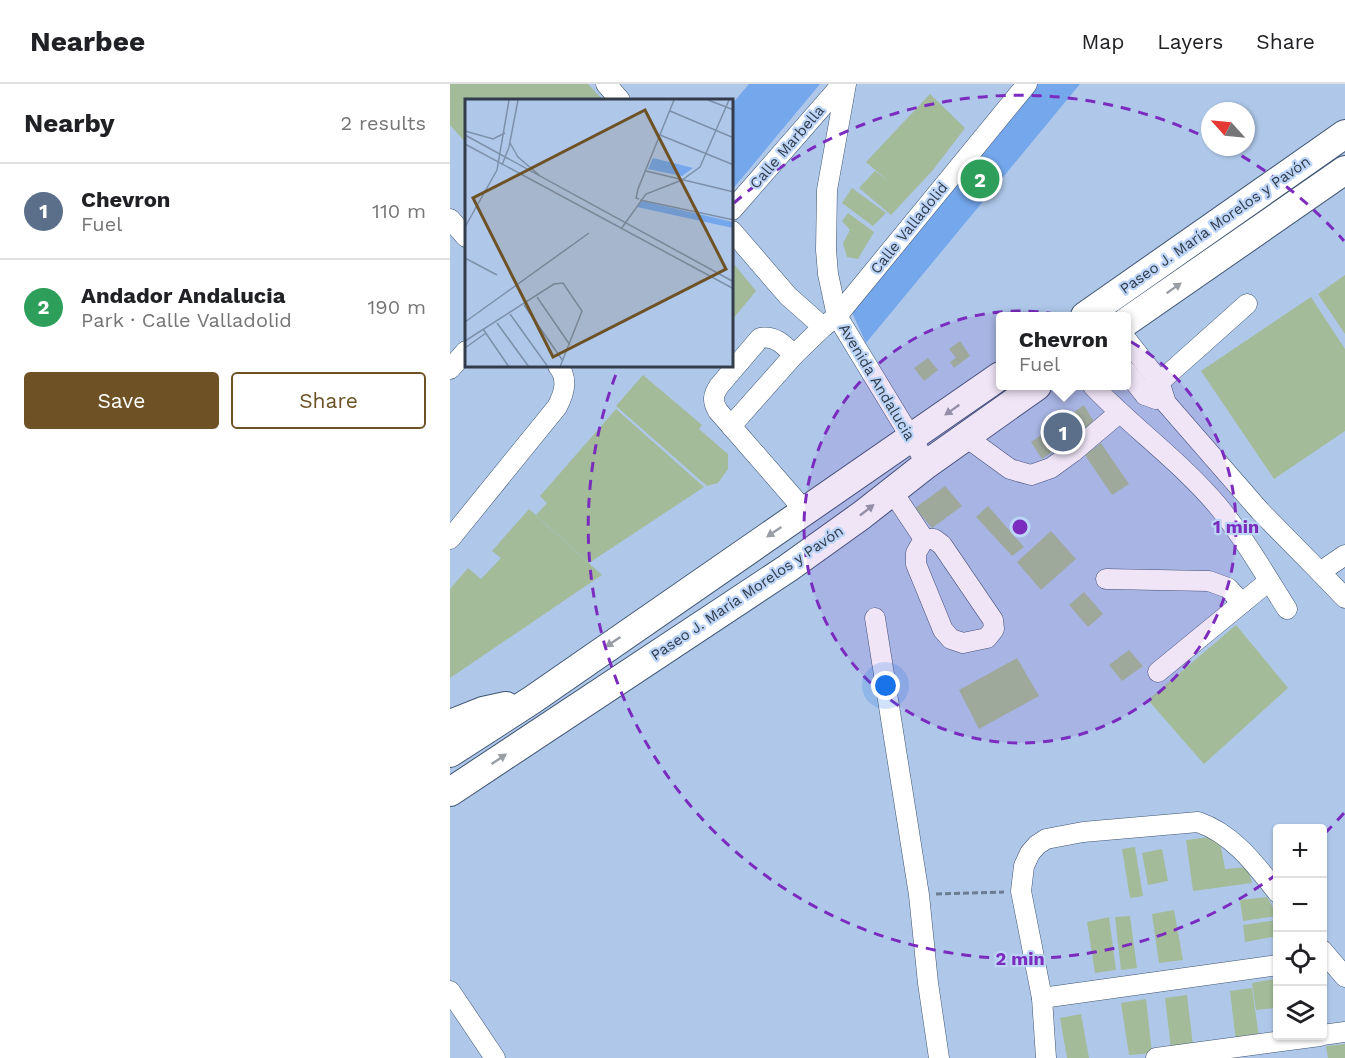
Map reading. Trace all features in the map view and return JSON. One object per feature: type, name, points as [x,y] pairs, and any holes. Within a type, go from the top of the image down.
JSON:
[{"type":"highway","name":"Paseo J. María Morelos y Pavón","points":[[1091,312],[1345,134]]},
{"type":"highway","name":"Paseo J. María Morelos y Pavón","points":[[1131,319],[1345,170]]},
{"type":"highway","points":[[450,753],[532,700],[996,379]]},
{"type":"highway","name":"Paseo J. María Morelos y Pavón","points":[[450,792],[788,568],[927,464],[1031,390]]},
{"type":"highway","points":[[450,724],[483,711],[532,700]]},
{"type":"street","points":[[606,84],[619,99]]},
{"type":"street","name":"Calle Marbella","points":[[734,208],[842,84]]},
{"type":"street","name":"Avenida Andalucia","points":[[846,84],[826,200],[830,321],[927,464]]},
{"type":"street","name":"Calle Valladolid","points":[[731,426],[794,355],[830,321],[1027,84]]},
{"type":"street","points":[[450,219],[465,236]]},
{"type":"street","points":[[734,233],[788,296],[830,321]]},
{"type":"street","points":[[1152,388],[1247,304]]},
{"type":"street","points":[[794,355],[777,340],[768,336],[760,338],[719,386],[714,394],[714,403],[731,426],[805,511]]},
{"type":"street","points":[[1131,348],[1152,388]]},
{"type":"street","points":[[450,369],[465,352]]},
{"type":"street","points":[[450,539],[557,407],[564,385],[564,377],[559,368]]},
{"type":"street","points":[[1131,374],[1152,388],[1260,511],[1345,598]]},
{"type":"street","points":[[1097,390],[1217,505],[1287,609]]},
{"type":"street","points":[[966,437],[1010,469],[1031,475],[1051,468],[1119,413]]},
{"type":"street","points":[[892,491],[924,539]]},
{"type":"street","points":[[924,539],[934,539],[942,545],[993,620],[994,629],[987,638],[963,643],[951,639],[943,630],[916,564],[916,553],[924,539]]},
{"type":"street","points":[[1320,572],[1345,555]]},
{"type":"street","points":[[1106,579],[1209,582],[1228,588],[1242,603]]},
{"type":"street","points":[[1158,672],[1269,581]]},
{"type":"street","points":[[874,618],[919,895],[939,1058]]},
{"type":"street","points":[[1046,1058],[1042,998],[1021,891],[1024,866],[1037,845],[1046,839],[1083,832],[1198,822],[1220,832],[1245,853],[1273,887]]},
{"type":"street","points":[[1327,958],[1345,977]]},
{"type":"street","points":[[1042,998],[1273,966]]},
{"type":"street","points":[[450,991],[495,1058]]},
{"type":"street","points":[[1327,1034],[1345,1032]]},
{"type":"street","points":[[1156,1058],[1286,1040]]},
{"type":"path","points":[[919,895],[1021,891]]},
{"type":"shaded area","points":[[749,84],[820,84],[734,188],[734,102]]},
{"type":"shaded area","points":[[1036,84],[1080,84],[866,343],[850,308]]},
{"type":"building","points":[[450,84],[588,84],[602,99],[465,99],[465,142],[450,125]]},
{"type":"building","points":[[930,94],[965,128],[933,170],[891,215],[859,188],[875,171],[888,181],[866,162]]},
{"type":"building","points":[[852,188],[886,213],[873,226],[842,203]]},
{"type":"building","points":[[848,213],[874,232],[858,259],[847,257],[843,243],[850,230],[842,221]]},
{"type":"building","points":[[734,264],[756,291],[734,318]]},
{"type":"building","points":[[1345,275],[1345,334],[1318,294]]},
{"type":"building","points":[[1311,297],[1345,349],[1345,431],[1274,479],[1201,371]]},
{"type":"building","points":[[960,341],[970,356],[954,368],[950,362],[956,358],[949,349]]},
{"type":"building","points":[[928,358],[938,370],[924,381],[914,368]]},
{"type":"building","points":[[643,375],[702,425],[699,429],[728,454],[728,469],[718,483],[707,486],[616,406]]},
{"type":"building","points":[[1084,405],[1094,422],[1042,459],[1031,442]]},
{"type":"building","points":[[616,409],[704,487],[589,563],[536,515],[547,503],[540,496]]},
{"type":"building","points":[[1101,443],[1129,484],[1112,495],[1085,455]]},
{"type":"building","points":[[945,486],[962,506],[932,528],[915,508]]},
{"type":"building","points":[[988,506],[1024,547],[1012,556],[976,517]]},
{"type":"building","points":[[529,509],[602,575],[450,678],[450,589],[468,568],[481,579],[501,558],[492,551]]},
{"type":"building","points":[[1051,531],[1076,559],[1041,590],[1017,562]]},
{"type":"building","points":[[1084,592],[1103,614],[1088,627],[1069,605]]},
{"type":"building","points":[[1236,625],[1288,688],[1204,764],[1148,700]]},
{"type":"building","points":[[1129,650],[1143,666],[1122,681],[1109,665]]},
{"type":"building","points":[[1017,658],[1039,696],[979,729],[959,690]]},
{"type":"building","points":[[1219,836],[1225,869],[1248,867],[1252,883],[1193,891],[1186,840]]},
{"type":"building","points":[[1135,847],[1143,896],[1130,898],[1122,849]]},
{"type":"building","points":[[1162,849],[1168,881],[1148,885],[1142,853]]},
{"type":"building","points":[[1267,897],[1273,907],[1273,917],[1243,921],[1240,900]]},
{"type":"building","points":[[1174,910],[1183,960],[1159,963],[1152,914]]},
{"type":"building","points":[[1130,916],[1137,968],[1121,970],[1115,917]]},
{"type":"building","points":[[1109,917],[1116,970],[1095,973],[1087,922]]},
{"type":"building","points":[[1273,921],[1273,937],[1245,942],[1243,925]]},
{"type":"building","points":[[1273,979],[1273,1008],[1256,1010],[1252,983]]},
{"type":"building","points":[[1252,988],[1259,1037],[1236,1041],[1230,991]]},
{"type":"building","points":[[1187,995],[1193,1045],[1171,1049],[1165,998]]},
{"type":"building","points":[[1146,999],[1152,1053],[1129,1055],[1121,1003]]},
{"type":"building","points":[[1081,1014],[1089,1058],[1067,1058],[1060,1018]]},
{"type":"building","points":[[1345,1044],[1345,1058],[1328,1058],[1326,1046]]},
{"type":"place","name":"Andador Andalucia","points":[[980,179]]},
{"type":"place","name":"Chevron","points":[[1063,432]]}]
